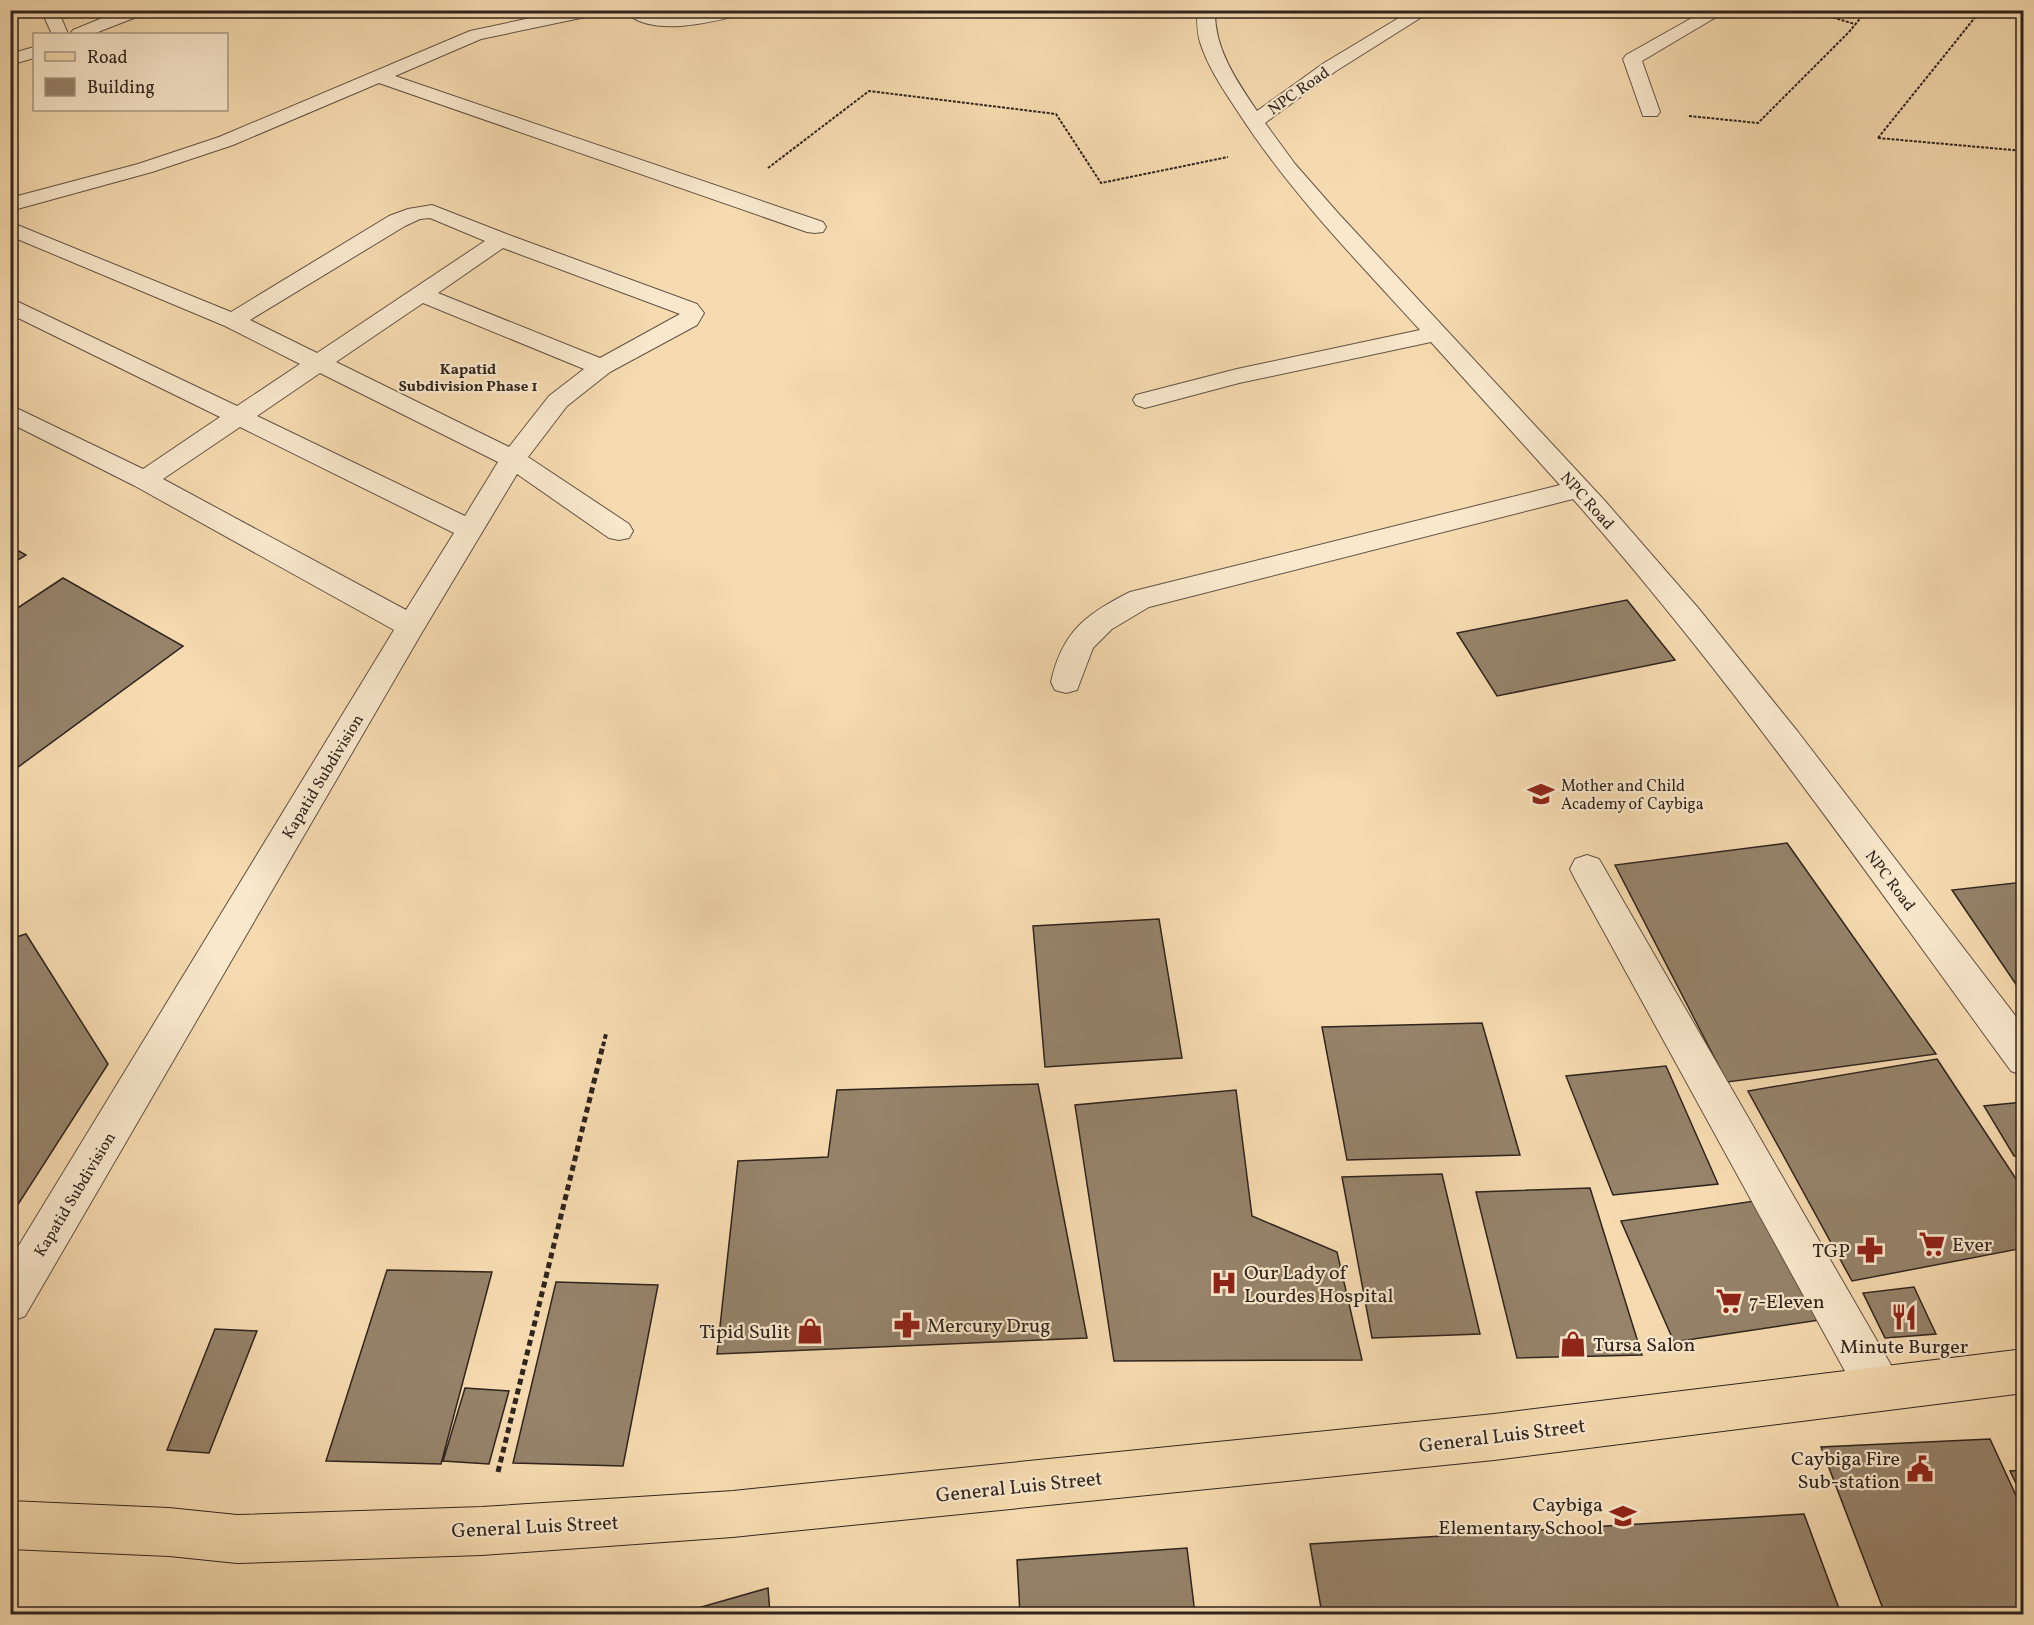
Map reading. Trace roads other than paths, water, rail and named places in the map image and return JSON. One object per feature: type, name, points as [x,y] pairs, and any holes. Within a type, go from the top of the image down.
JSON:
[{"type":"main road","name":"General Luis Street","points":[[12,1529],[169,1532],[237,1539],[482,1531],[733,1514],[1482,1439],[2024,1371]]},
{"type":"street","points":[[49,10],[60,33]]},
{"type":"street","points":[[81,33],[138,10]]},
{"type":"street","points":[[10,206],[145,168],[226,141],[476,35],[595,10]]},
{"type":"street","points":[[632,10],[651,20],[674,20],[738,10]]},
{"type":"street","points":[[1206,10],[1206,30],[1213,50],[1255,121]]},
{"type":"street","name":"NPC Road","points":[[1425,10],[1330,67],[1255,121],[1307,190],[1579,489],[1699,628],[2024,1058]]},
{"type":"street","points":[[1650,112],[1632,58],[1720,10]]},
{"type":"street","points":[[10,60],[33,52]]},
{"type":"street","points":[[380,77],[815,227]]},
{"type":"street","points":[[233,321],[397,220],[415,213],[432,211],[501,240]]},
{"type":"street","points":[[10,228],[233,321],[513,459],[619,531]]},
{"type":"street","points":[[144,480],[501,240]]},
{"type":"street","name":"Kapatid Subdivision","points":[[10,1302],[411,626],[513,459],[558,401],[602,367],[689,320],[692,313],[689,309],[501,240]]},
{"type":"street","points":[[421,294],[602,367]]},
{"type":"street","points":[[10,305],[471,530]]},
{"type":"street","points":[[1145,400],[1237,376],[1438,333]]},
{"type":"street","points":[[10,413],[144,480],[411,626]]},
{"type":"street","points":[[1066,682],[1069,660],[1088,632],[1104,618],[1140,599],[1579,489]]},
{"type":"street","points":[[1587,869],[1879,1388]]},
{"type":"place","name":"Mother and Child Academy of Caybiga","points":[[1541,794]]},
{"type":"place","name":"Ever","points":[[1932,1244]]},
{"type":"place","name":"TGP","points":[[1870,1250]]},
{"type":"place","name":"Our Lady of Lourdes Hospital","points":[[1224,1283]]},
{"type":"place","name":"7-Eleven","points":[[1729,1301]]},
{"type":"place","name":"Minute Burger","points":[[1904,1317]]},
{"type":"place","name":"Mercury Drug","points":[[907,1325]]},
{"type":"place","name":"Tipid Sulit","points":[[810,1331]]},
{"type":"place","name":"Tursa Salon","points":[[1573,1344]]},
{"type":"place","name":"Caybiga Fire Sub-station","points":[[1920,1469]]},
{"type":"place","name":"Caybiga Elementary School","points":[[1623,1516]]},
{"type":"district","name":"Kapatid Subdivision Phase 1","points":[[468,378]]}]
